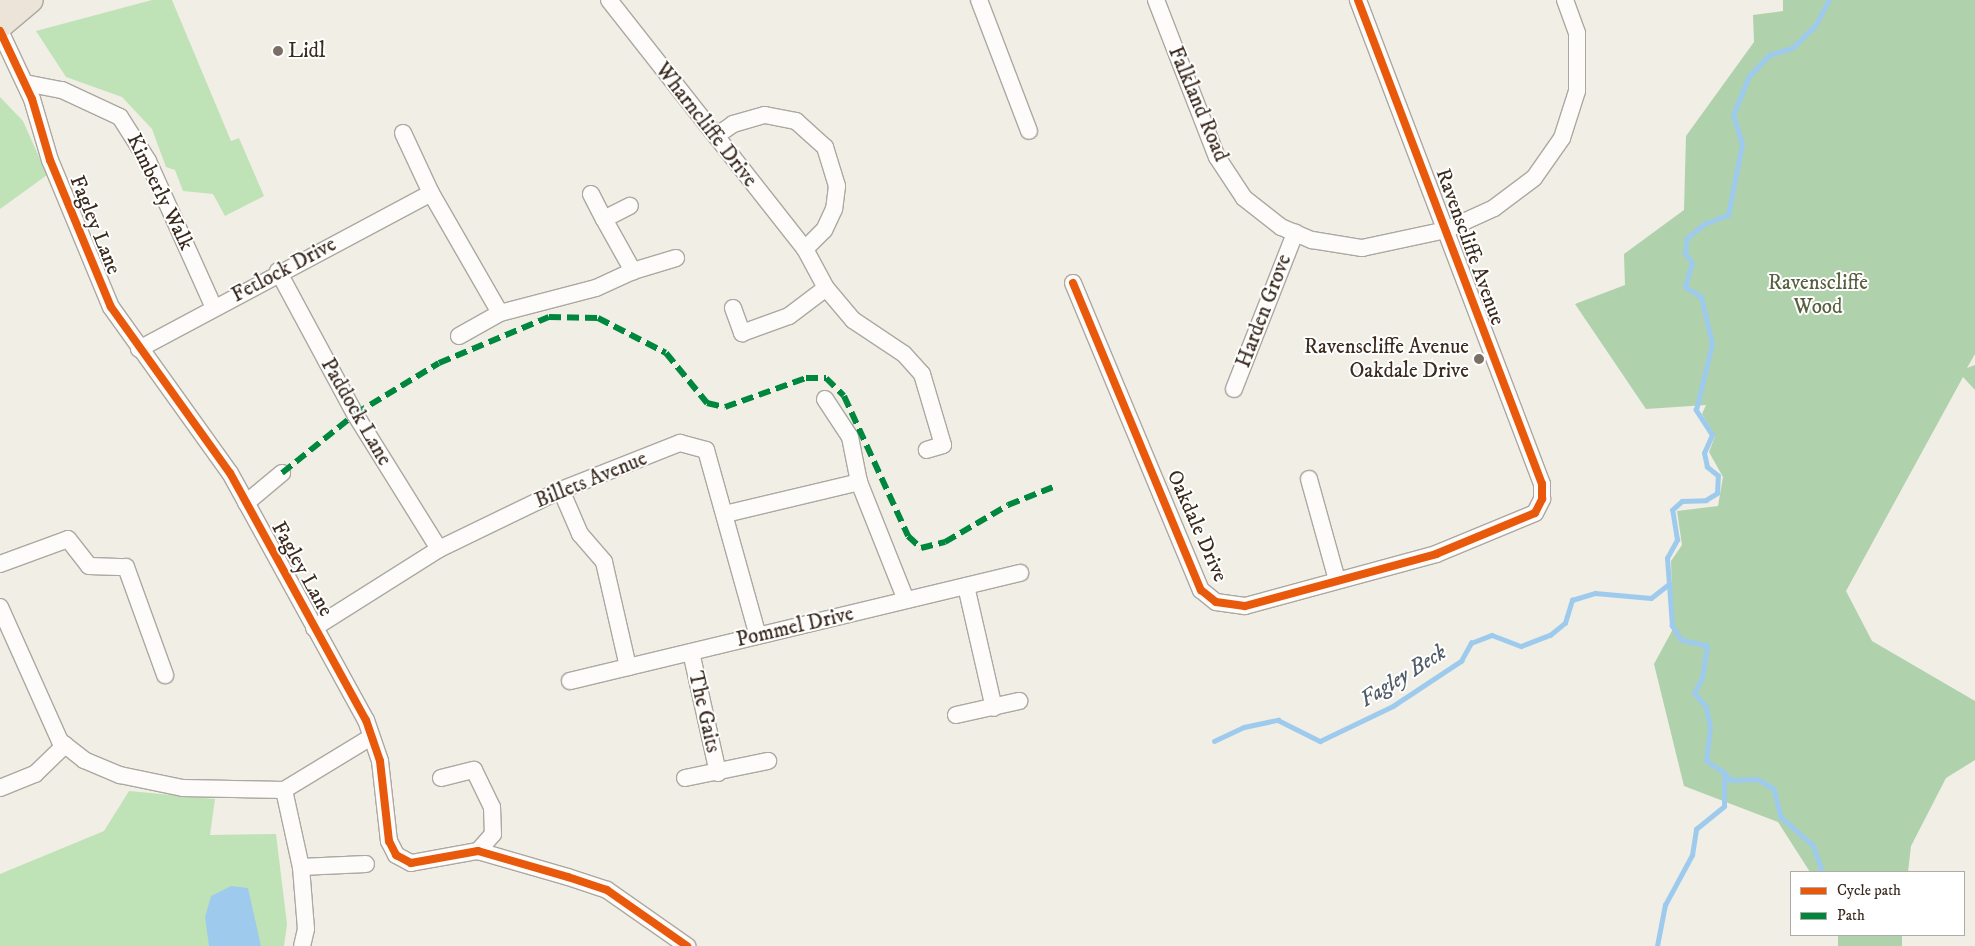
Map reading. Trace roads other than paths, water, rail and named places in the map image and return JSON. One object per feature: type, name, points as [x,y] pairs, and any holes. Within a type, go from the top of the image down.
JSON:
[{"type":"highway","points":[[0,4],[6,0]]},
{"type":"highway","points":[[0,26],[31,0]]},
{"type":"street","name":"Wharncliffe Drive","points":[[609,0],[804,249],[826,288],[853,320],[904,354],[922,374],[943,445],[927,450]]},
{"type":"street","points":[[979,0],[1029,131]]},
{"type":"street","name":"Falkland Road","points":[[1156,0],[1217,157],[1244,198],[1295,233],[1312,240],[1362,248],[1446,230],[1494,208],[1534,178],[1562,138],[1577,91],[1577,33],[1565,0]]},
{"type":"street","name":"Ravenscliffe Avenue","points":[[1358,0],[1542,484],[1540,506]]},
{"type":"street","name":"Fagley Lane","points":[[0,31],[25,83],[91,268],[139,349],[230,473],[371,737],[388,800],[389,841],[396,855],[411,863],[478,852],[607,890],[687,946]]},
{"type":"street","points":[[0,56],[18,67]]},
{"type":"street","name":"Kimberly Walk","points":[[25,83],[62,90],[120,117],[148,161],[214,308]]},
{"type":"street","points":[[716,136],[733,124],[765,115],[796,121],[825,147],[838,186],[834,210],[824,230],[804,249]]},
{"type":"street","points":[[403,133],[431,193],[500,313]]},
{"type":"street","name":"Fetlock Drive","points":[[139,349],[278,272],[431,193]]},
{"type":"street","points":[[591,194],[633,271]]},
{"type":"street","points":[[604,219],[630,206]]},
{"type":"street","name":"Harden Grove","points":[[1234,390],[1295,233]]},
{"type":"street","points":[[460,336],[500,313],[596,288],[633,271],[676,258]]},
{"type":"street","name":"Paddock Lane","points":[[278,272],[355,414],[439,549]]},
{"type":"street","name":"Oakdale Drive","points":[[1074,283],[1201,590],[1216,602],[1236,607],[1436,554],[1529,518],[1540,506]]},
{"type":"street","points":[[733,308],[742,333],[789,316],[826,288]]},
{"type":"street","points":[[825,399],[850,437],[859,482],[906,600]]},
{"type":"street","name":"Billets Avenue","points":[[314,628],[439,549],[561,490],[680,443],[706,450],[758,636]]},
{"type":"street","points":[[246,503],[282,473]]},
{"type":"street","points":[[1309,479],[1337,580]]},
{"type":"street","points":[[725,514],[859,482]]},
{"type":"street","points":[[561,490],[580,534],[604,562],[628,667]]},
{"type":"street","points":[[0,564],[68,539],[89,566],[126,567],[165,675]]},
{"type":"street","name":"Pommel Drive","points":[[570,681],[1020,574]]},
{"type":"street","points":[[966,586],[994,708]]},
{"type":"street","points":[[0,607],[6,637],[47,718],[65,745],[84,760],[120,775],[183,788],[284,790],[371,737]]},
{"type":"street","name":"The Gaits","points":[[691,652],[718,773]]},
{"type":"street","points":[[956,715],[1019,701]]},
{"type":"street","points":[[0,788],[35,774],[65,745]]},
{"type":"street","points":[[685,778],[718,773],[768,761]]},
{"type":"street","points":[[441,778],[474,770],[492,807],[493,834],[478,852]]},
{"type":"street","points":[[284,790],[301,867],[306,929],[302,946]]},
{"type":"street","points":[[301,867],[366,864]]},
{"type":"water","points":[[231,886],[248,888],[261,946],[209,946],[205,917],[211,896]]},
{"type":"waterway","name":"Fagley Beck","points":[[1657,946],[1665,905],[1692,855],[1696,829],[1724,806],[1724,773],[1706,761],[1710,728],[1706,707],[1694,693],[1702,678],[1707,646],[1681,640],[1672,626],[1667,558],[1677,540],[1672,510],[1682,501],[1706,500],[1717,493],[1718,476],[1707,467],[1704,453],[1712,435],[1696,410],[1712,344],[1701,297],[1685,287],[1692,263],[1685,253],[1687,238],[1704,224],[1728,215],[1742,144],[1733,115],[1749,76],[1769,55],[1792,48],[1815,26],[1829,0]]},
{"type":"waterway","name":"Fagley Beck","points":[[1214,741],[1244,727],[1278,720],[1320,741],[1393,706],[1461,661],[1471,643],[1492,635],[1521,646],[1550,635],[1565,623],[1572,600],[1595,593],[1651,598],[1669,584]]},
{"type":"waterway","name":"Fagley Beck","points":[[1724,773],[1731,780],[1758,779],[1774,789],[1781,817],[1813,845],[1823,871]]},
{"type":"place","name":"Lidl","points":[[278,51]]},
{"type":"place","name":"Ravenscliffe Avenue Oakdale Drive","points":[[1479,359]]},
{"type":"park label","name":"Ravenscliffe Wood","points":[[1818,295]]}]
